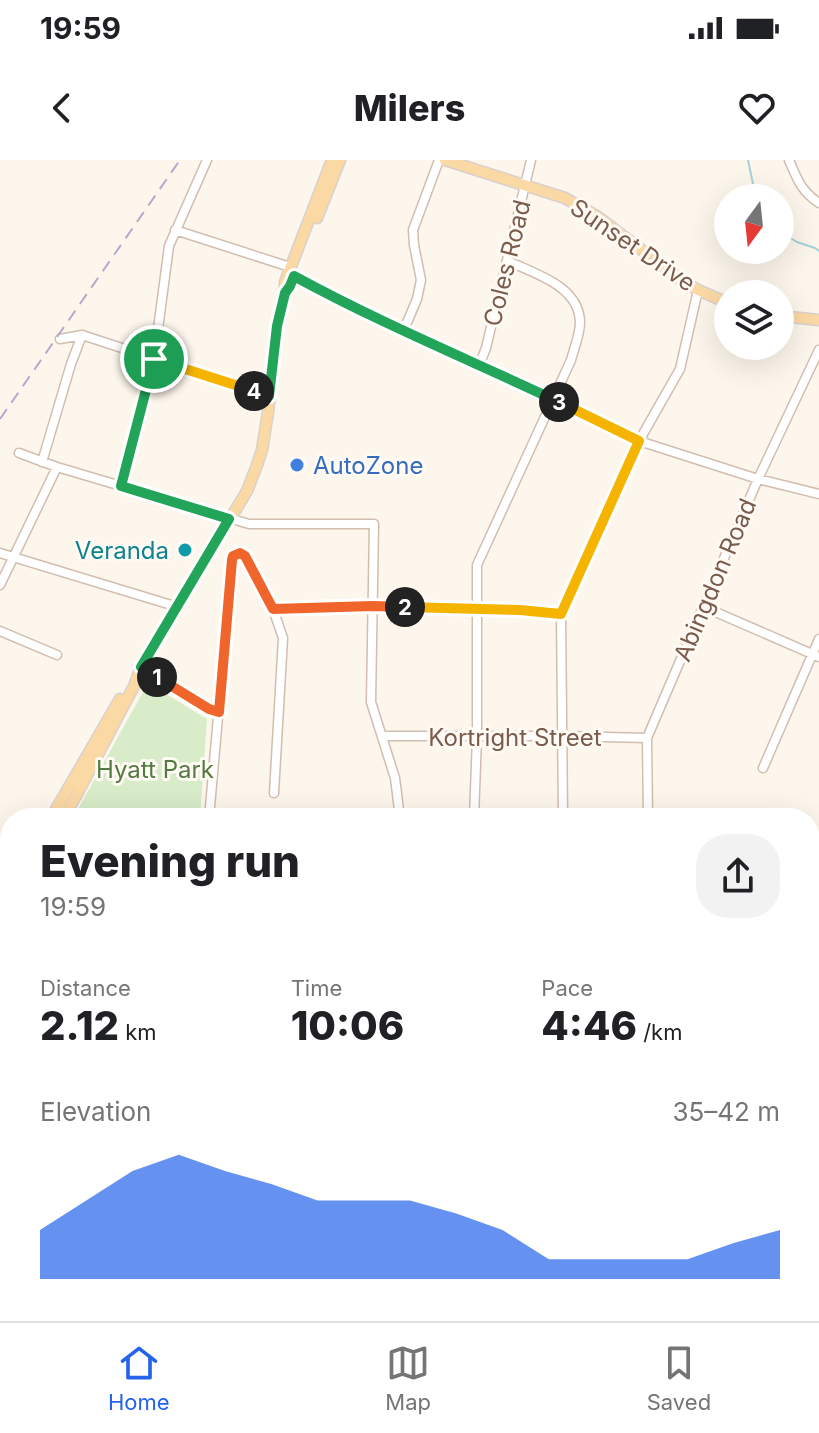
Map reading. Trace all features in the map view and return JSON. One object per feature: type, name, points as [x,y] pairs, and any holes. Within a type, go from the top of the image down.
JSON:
[{"type":"main road","points":[[57,808],[247,491],[262,450],[277,326],[285,293],[332,160]]},
{"type":"main road","points":[[292,271],[340,160]]},
{"type":"main road","name":"Sunset Drive","points":[[445,160],[565,198],[598,217],[676,276],[714,297]]},
{"type":"main road","points":[[794,318],[816,322]]},
{"type":"main road","points":[[69,808],[139,671]]},
{"type":"street","points":[[121,486],[154,359],[167,255],[207,160]]},
{"type":"street","points":[[403,332],[417,299],[421,280],[413,230],[439,160]]},
{"type":"street","name":"Coles Road","points":[[479,366],[508,261],[531,160]]},
{"type":"street","points":[[789,160],[807,195],[819,203]]},
{"type":"street","points":[[175,230],[292,271],[332,297],[403,332],[639,441],[758,479],[819,494]]},
{"type":"street","points":[[474,808],[477,565],[571,360],[580,324],[576,304],[555,282],[508,261]]},
{"type":"street","points":[[563,808],[561,614],[639,441],[680,369],[698,290]]},
{"type":"street","points":[[42,462],[82,335]]},
{"type":"street","points":[[60,339],[82,335],[269,396]]},
{"type":"street","name":"Abingdon Road","points":[[648,808],[647,738],[758,479],[819,350]]},
{"type":"street","points":[[19,453],[249,524],[374,524],[371,702],[395,778],[399,808]]},
{"type":"street","points":[[0,585],[57,467]]},
{"type":"street","points":[[0,553],[178,607]]},
{"type":"street","points":[[210,808],[232,560],[240,553],[245,556],[273,609],[283,638],[274,793]]},
{"type":"street","points":[[273,609],[373,606],[561,614]]},
{"type":"street","points":[[704,607],[816,655]]},
{"type":"street","points":[[0,631],[57,655]]},
{"type":"street","points":[[763,768],[816,655],[819,639]]},
{"type":"street","points":[[139,671],[219,712]]},
{"type":"street","name":"Kortright Street","points":[[383,736],[647,738]]},
{"type":"green space","name":"Hyatt Park","points":[[148,683],[207,719],[201,808],[79,808]]},
{"type":"waterway","points":[[748,160],[753,184]]},
{"type":"waterway","points":[[794,240],[819,251]]},
{"type":"railway","points":[[0,419],[180,160]]},
{"type":"place","name":"AutoZone","points":[[297,465]]},
{"type":"place","name":"Veranda","points":[[185,550]]},
{"type":"route","points":[[294,276],[403,332],[639,441],[561,614],[373,606],[273,609],[245,556],[236,554],[232,560],[219,712],[141,667],[229,519],[121,486],[154,359],[269,396],[277,326],[285,293],[294,276]]}]
